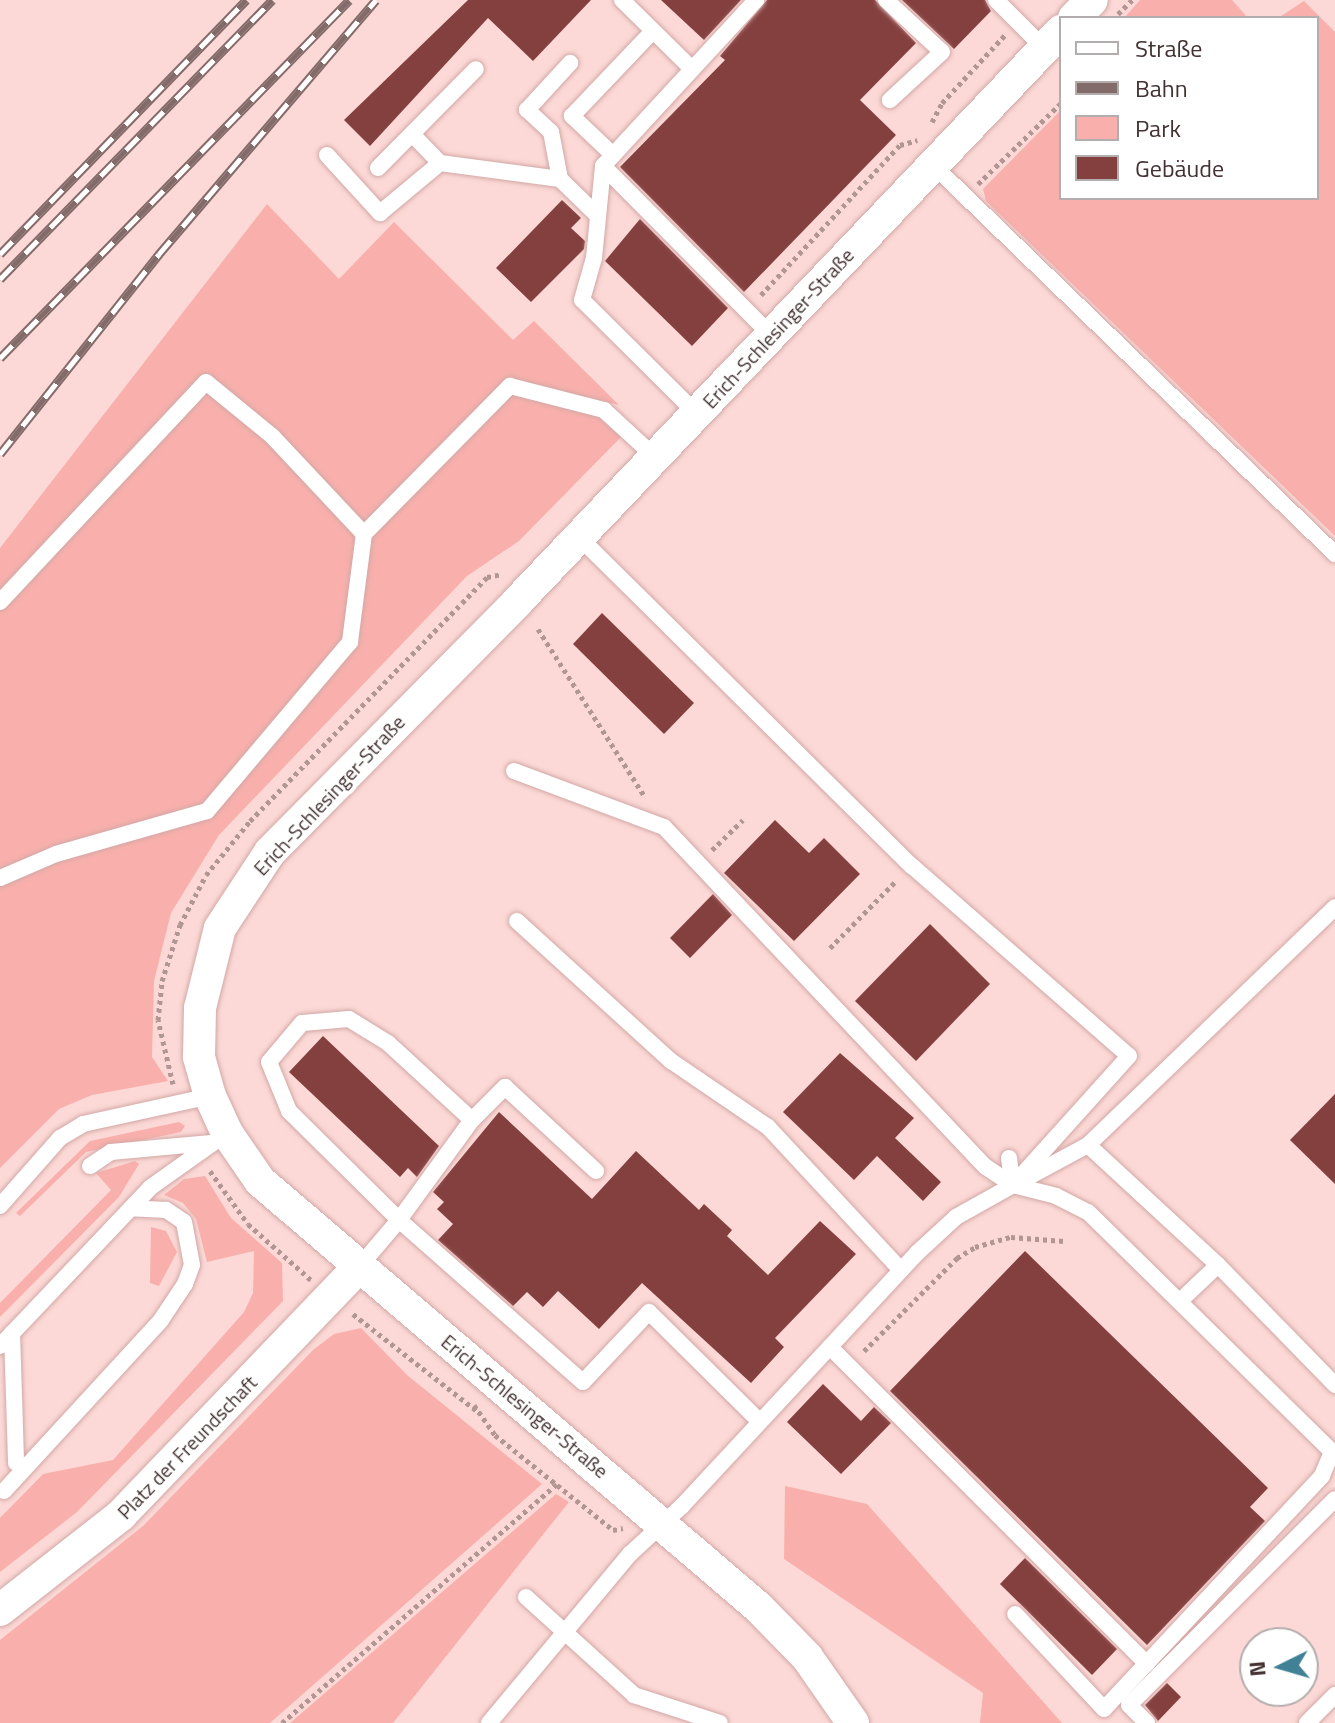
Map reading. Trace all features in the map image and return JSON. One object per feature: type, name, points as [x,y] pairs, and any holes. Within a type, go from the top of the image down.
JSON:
[{"type":"street","points":[[1076,16],[1092,0]]},
{"type":"street","name":"Erich-Schlesinger-Straße","points":[[853,1723],[807,1657],[664,1523],[359,1267],[260,1181],[218,1138],[199,1057],[200,1008],[211,956],[235,899],[270,852],[698,415],[764,329],[928,151],[1052,40]]},
{"type":"street","name":"Platz der Freundschaft","points":[[0,1610],[121,1515],[359,1267]]},
{"type":"lane","points":[[622,0],[692,69]]},
{"type":"lane","points":[[698,415],[582,300],[594,258],[608,161],[756,0]]},
{"type":"lane","points":[[886,0],[942,52],[890,100]]},
{"type":"lane","points":[[996,0],[1052,40]]},
{"type":"lane","points":[[653,31],[572,116],[608,161],[764,329]]},
{"type":"lane","points":[[570,63],[527,110],[551,132],[560,179],[598,216]]},
{"type":"lane","points":[[378,168],[476,69]]},
{"type":"lane","points":[[412,134],[440,163],[560,179]]},
{"type":"lane","points":[[928,151],[1335,554]]},
{"type":"lane","points":[[327,155],[380,213],[440,163]]},
{"type":"lane","points":[[0,602],[206,382],[272,436],[364,534]]},
{"type":"lane","points":[[0,878],[56,854],[207,811],[350,642],[364,534],[510,386],[604,410],[656,458]]},
{"type":"lane","points":[[580,538],[912,866],[1129,1056],[1013,1185]]},
{"type":"lane","points":[[514,771],[664,827],[696,865],[986,1167],[1013,1185],[1056,1196],[1088,1212],[1332,1452],[1322,1476],[1104,1709],[1015,1614]]},
{"type":"lane","points":[[489,1723],[565,1628],[901,1270],[956,1217],[1088,1145],[1335,907]]},
{"type":"lane","points":[[517,921],[671,1061],[768,1127],[901,1270]]},
{"type":"lane","points":[[472,1120],[388,1043],[349,1019],[302,1023],[269,1062],[289,1111],[399,1220],[583,1382],[649,1312],[758,1420]]},
{"type":"lane","points":[[359,1267],[399,1220],[472,1120],[505,1087],[596,1171]]},
{"type":"lane","points":[[0,1206],[60,1138],[83,1124],[210,1096]]},
{"type":"lane","points":[[90,1166],[111,1152],[218,1138]]},
{"type":"lane","points":[[16,1463],[6,1340],[151,1187],[218,1138]]},
{"type":"lane","points":[[1088,1145],[1218,1265],[1335,1385]]},
{"type":"lane","points":[[1009,1158],[1013,1185]]},
{"type":"lane","points":[[4,1491],[16,1463],[161,1320],[185,1284],[192,1265],[184,1222],[166,1210],[131,1208]]},
{"type":"lane","points":[[1180,1301],[1218,1265]]},
{"type":"lane","points":[[830,1347],[1147,1664]]},
{"type":"lane","points":[[1147,1723],[1129,1705],[1335,1499]]},
{"type":"lane","points":[[526,1597],[565,1628],[613,1681],[634,1695],[720,1723]]},
{"type":"lane","points":[[1307,1723],[1335,1695]]},
{"type":"path","points":[[1117,16],[1132,0]]},
{"type":"path","points":[[764,329],[757,299],[900,145],[928,151]]},
{"type":"path","points":[[538,629],[664,827]]},
{"type":"path","points":[[696,865],[743,820]]},
{"type":"path","points":[[830,948],[912,866]]},
{"type":"path","points":[[849,1366],[957,1258],[975,1247],[1011,1237],[1064,1241]]},
{"type":"path","points":[[282,1723],[567,1475]]},
{"type":"green space","points":[[1140,0],[1232,0],[1246,16],[1126,16]]},
{"type":"green space","points":[[1304,1],[1319,16],[1281,16]]},
{"type":"green space","points":[[1319,16],[1335,32],[1335,536],[986,201],[983,189],[1059,112],[1059,200],[1319,200]]},
{"type":"green space","points":[[267,204],[339,279],[394,222],[513,340],[534,321],[619,405],[572,394],[621,437],[519,541],[467,576],[219,835],[171,913],[154,981],[152,1057],[168,1081],[92,1095],[59,1109],[0,1168],[0,548]]},
{"type":"green space","points":[[179,1122],[185,1126],[181,1132],[86,1152],[20,1216],[16,1213],[90,1141]]},
{"type":"green space","points":[[135,1161],[139,1164],[119,1197],[0,1317],[0,1303],[111,1190],[96,1173]]},
{"type":"green space","points":[[205,1176],[231,1218],[282,1263],[283,1301],[77,1512],[0,1572],[0,1518],[43,1474],[113,1460],[244,1312],[253,1293],[254,1251],[207,1262],[196,1219],[183,1203],[164,1195],[184,1179]]},
{"type":"green space","points":[[151,1227],[166,1231],[177,1252],[159,1286],[150,1283]]},
{"type":"green space","points":[[361,1328],[407,1375],[542,1484],[270,1723],[0,1723],[0,1640],[143,1526],[313,1350],[334,1334]]},
{"type":"green space","points":[[785,1486],[867,1504],[1062,1723],[980,1723],[983,1693],[784,1559]]},
{"type":"green space","points":[[556,1494],[569,1502],[393,1723],[290,1723]]},
{"type":"building","points":[[468,0],[591,0],[533,61],[488,18],[370,146],[344,120]]},
{"type":"building","points":[[661,0],[741,0],[704,40]]},
{"type":"building","points":[[767,0],[875,0],[916,43],[860,100],[896,135],[744,292],[620,167],[725,60],[720,56]]},
{"type":"building","points":[[902,0],[985,0],[991,11],[954,49]]},
{"type":"building","points":[[562,200],[581,218],[571,228],[585,241],[584,249],[531,302],[496,268]]},
{"type":"building","points":[[640,219],[728,308],[692,346],[605,261]]},
{"type":"building","points":[[602,613],[694,703],[664,734],[573,644]]},
{"type":"building","points":[[775,820],[809,853],[824,838],[860,874],[794,941],[724,873]]},
{"type":"building","points":[[713,894],[732,915],[690,958],[670,938]]},
{"type":"building","points":[[930,924],[990,984],[916,1061],[855,1001]]},
{"type":"building","points":[[323,1036],[439,1146],[417,1177],[408,1168],[400,1177],[289,1072]]},
{"type":"building","points":[[840,1053],[914,1118],[895,1138],[941,1182],[923,1201],[877,1156],[854,1180],[783,1112]]},
{"type":"building","points":[[1335,1094],[1335,1184],[1290,1140]]},
{"type":"building","points":[[499,1112],[592,1199],[636,1151],[699,1210],[704,1204],[732,1230],[727,1236],[768,1275],[820,1221],[856,1254],[775,1338],[784,1347],[751,1383],[642,1283],[599,1329],[558,1291],[543,1307],[527,1292],[513,1306],[438,1240],[453,1224],[437,1209],[444,1202],[433,1192]]},
{"type":"building","points":[[1025,1251],[1268,1488],[1250,1507],[1265,1521],[1147,1645],[890,1391]]},
{"type":"building","points":[[823,1384],[861,1421],[874,1407],[891,1423],[841,1474],[787,1422]]},
{"type":"building","points":[[1025,1558],[1117,1649],[1092,1675],[1000,1584]]},
{"type":"building","points":[[1167,1683],[1181,1697],[1158,1721],[1145,1705]]},
{"type":"railway","points":[[0,254],[246,0]]},
{"type":"railway","points":[[0,279],[272,0]]},
{"type":"railway","points":[[0,358],[349,0]]},
{"type":"railway","points":[[0,454],[159,254],[376,0]]}]
